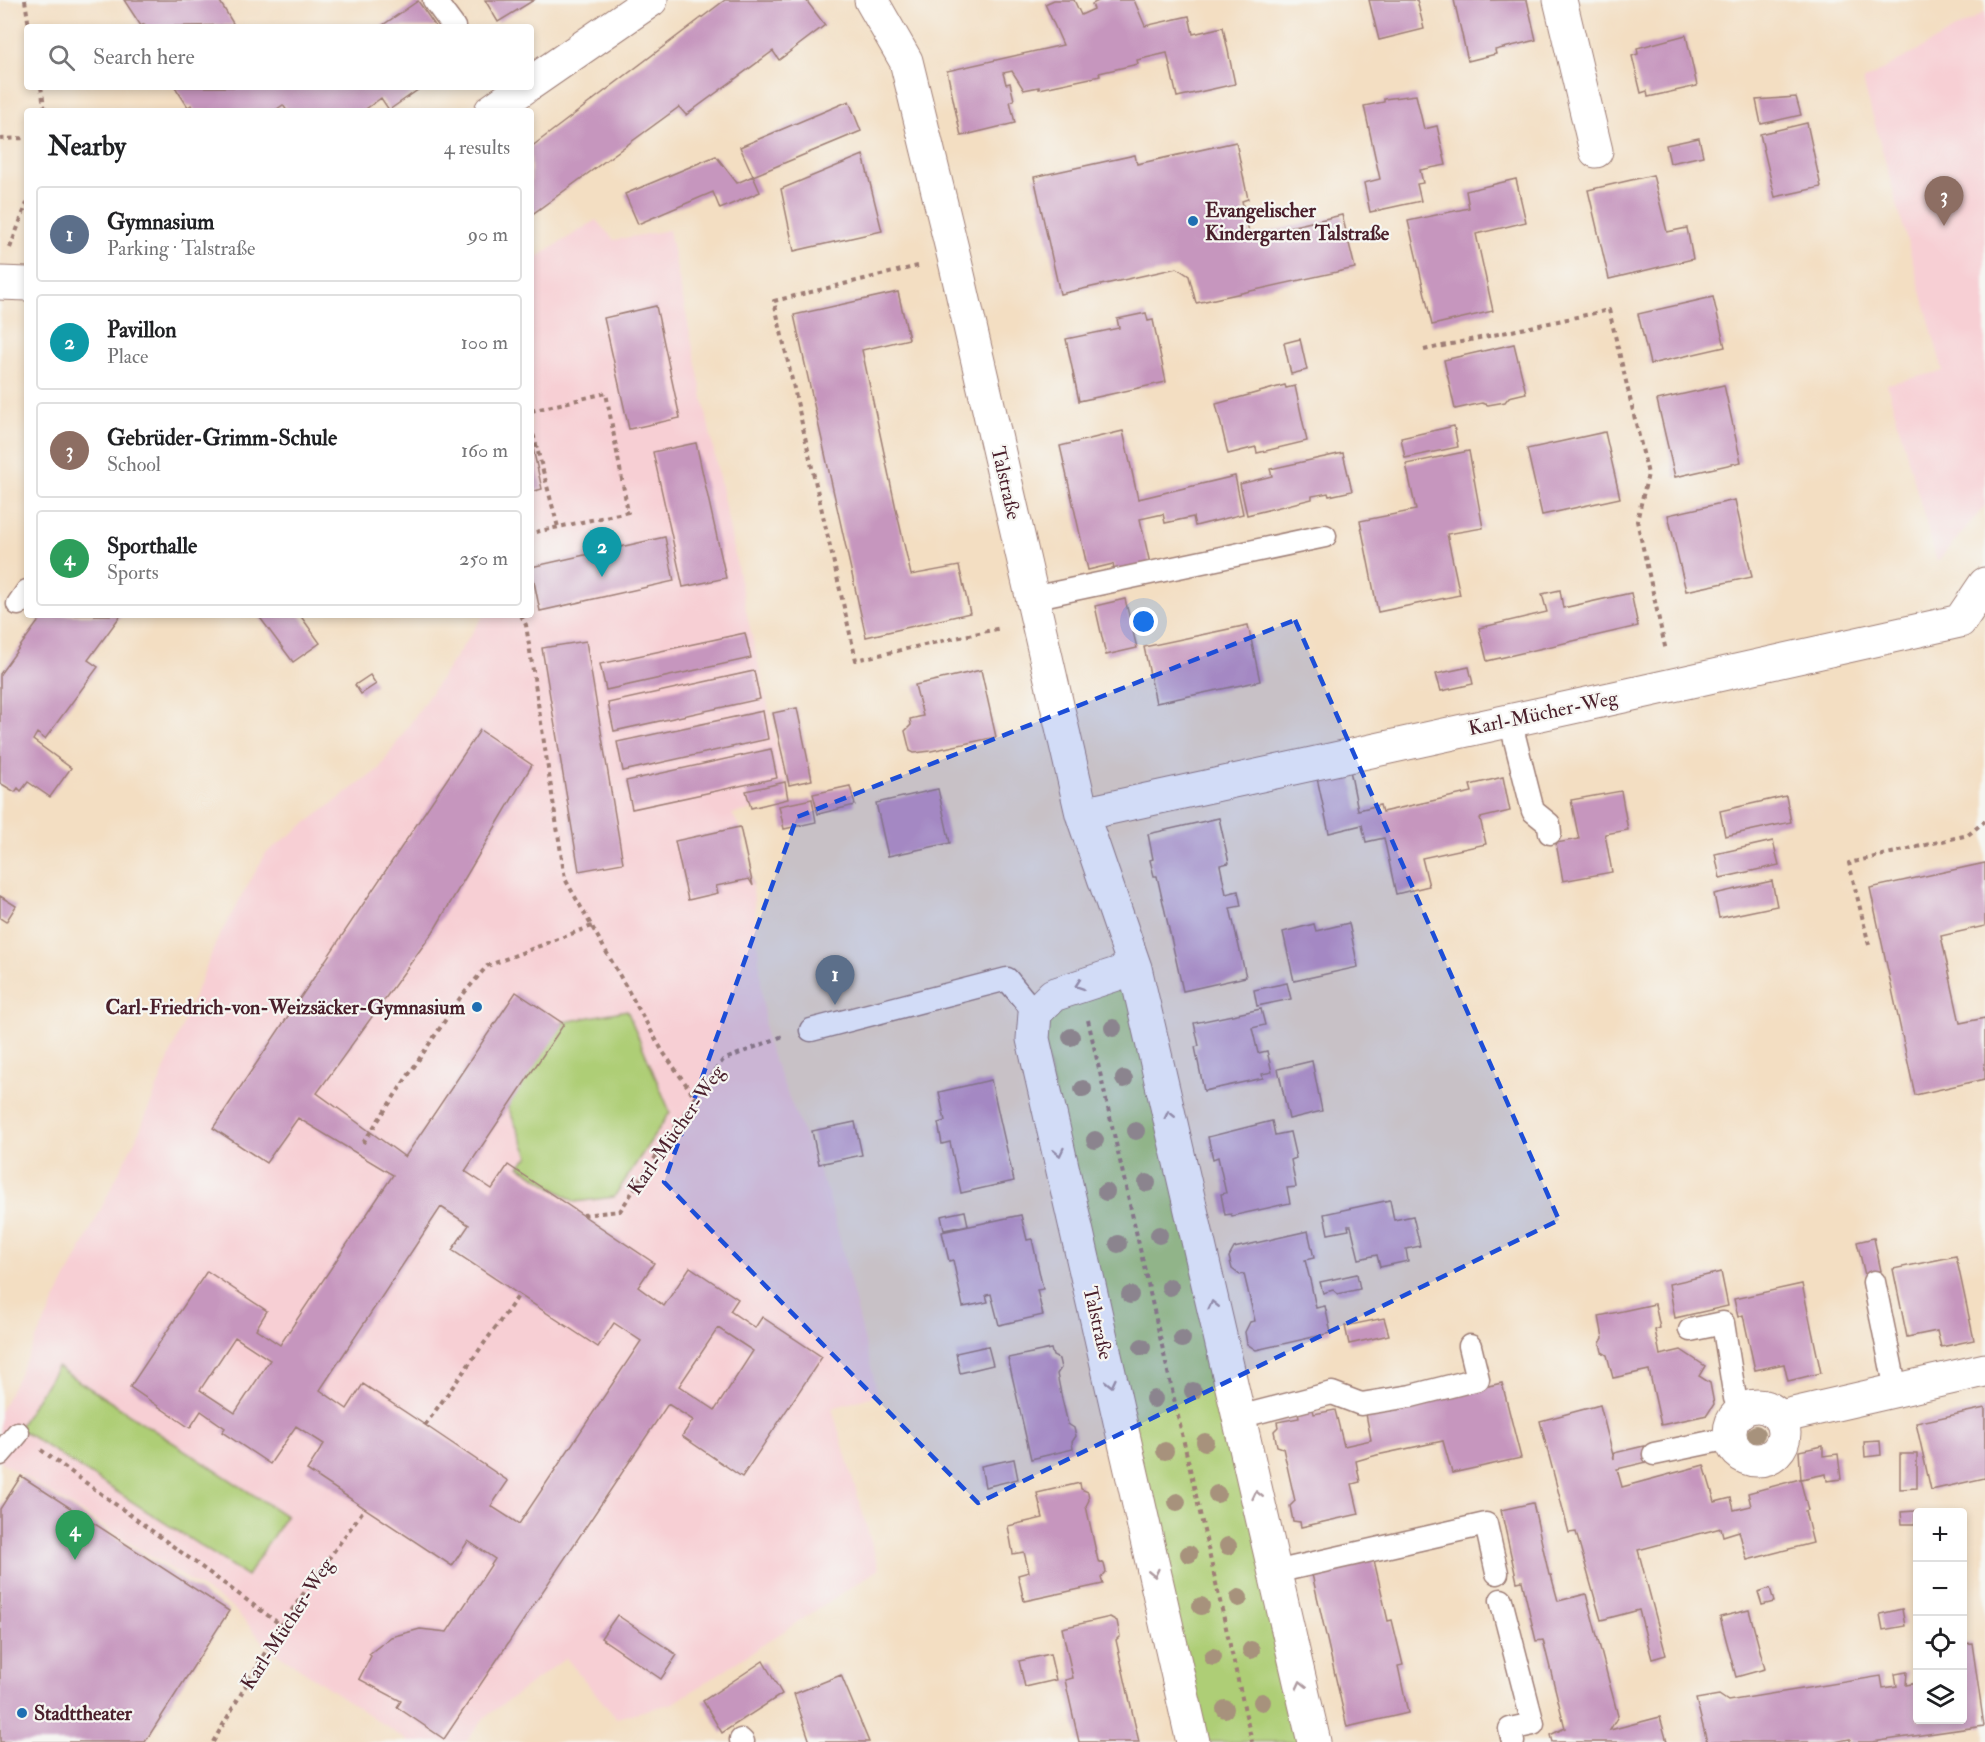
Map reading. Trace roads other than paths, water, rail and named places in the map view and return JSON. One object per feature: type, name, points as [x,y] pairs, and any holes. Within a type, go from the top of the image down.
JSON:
[{"type":"street","points":[[534,78],[651,0]]},
{"type":"street","name":"Talstraße","points":[[871,0],[906,61],[954,257],[1082,814],[1135,968],[1314,1742]]},
{"type":"street","points":[[1560,0],[1596,151]]},
{"type":"street","points":[[0,283],[24,284]]},
{"type":"street","name":"Karl-Mücher-Weg","points":[[1082,814],[1510,720],[1674,687],[1960,621],[1985,584]]},
{"type":"street","points":[[1035,1013],[1053,995],[1080,984],[1135,968]]},
{"type":"street","name":"Talstraße","points":[[1035,1013],[1033,1039],[1192,1742]]},
{"type":"street","points":[[1780,1418],[1985,1370]]},
{"type":"street","points":[[1764,1405],[1780,1418],[1785,1431],[1783,1443],[1776,1453],[1761,1461],[1746,1459],[1732,1448],[1736,1425],[1747,1406],[1764,1405]]},
{"type":"lane","points":[[434,0],[452,24]]},
{"type":"lane","points":[[1035,609],[1325,536]]},
{"type":"lane","points":[[1510,720],[1533,811],[1549,824],[1550,833]]},
{"type":"lane","points":[[811,1030],[1007,979],[1035,1013]]},
{"type":"lane","points":[[1874,1282],[1896,1390]]},
{"type":"lane","points":[[1654,1454],[1736,1425],[1735,1398],[1724,1323],[1690,1330]]},
{"type":"lane","points":[[1239,1417],[1332,1393],[1361,1404],[1411,1396],[1479,1379],[1470,1346]]},
{"type":"lane","points":[[0,1454],[18,1433]]},
{"type":"lane","points":[[1275,1572],[1486,1524],[1497,1573]]},
{"type":"lane","points":[[1501,1600],[1533,1724],[1510,1729],[1513,1742]]},
{"type":"place","name":"Evangelischer Kindergarten Talstraße","points":[[1193,221]]},
{"type":"place","name":"Gebrüder-Grimm-Schule","points":[[1944,226]]},
{"type":"place","name":"Pavillon","points":[[602,577]]},
{"type":"place","name":"Gymnasium","points":[[835,1005]]},
{"type":"place","name":"Carl-Friedrich-von-Weizsäcker-Gymnasium","points":[[477,1007]]},
{"type":"place","name":"Sporthalle","points":[[75,1560]]},
{"type":"place","name":"Stadttheater","points":[[22,1713]]}]
